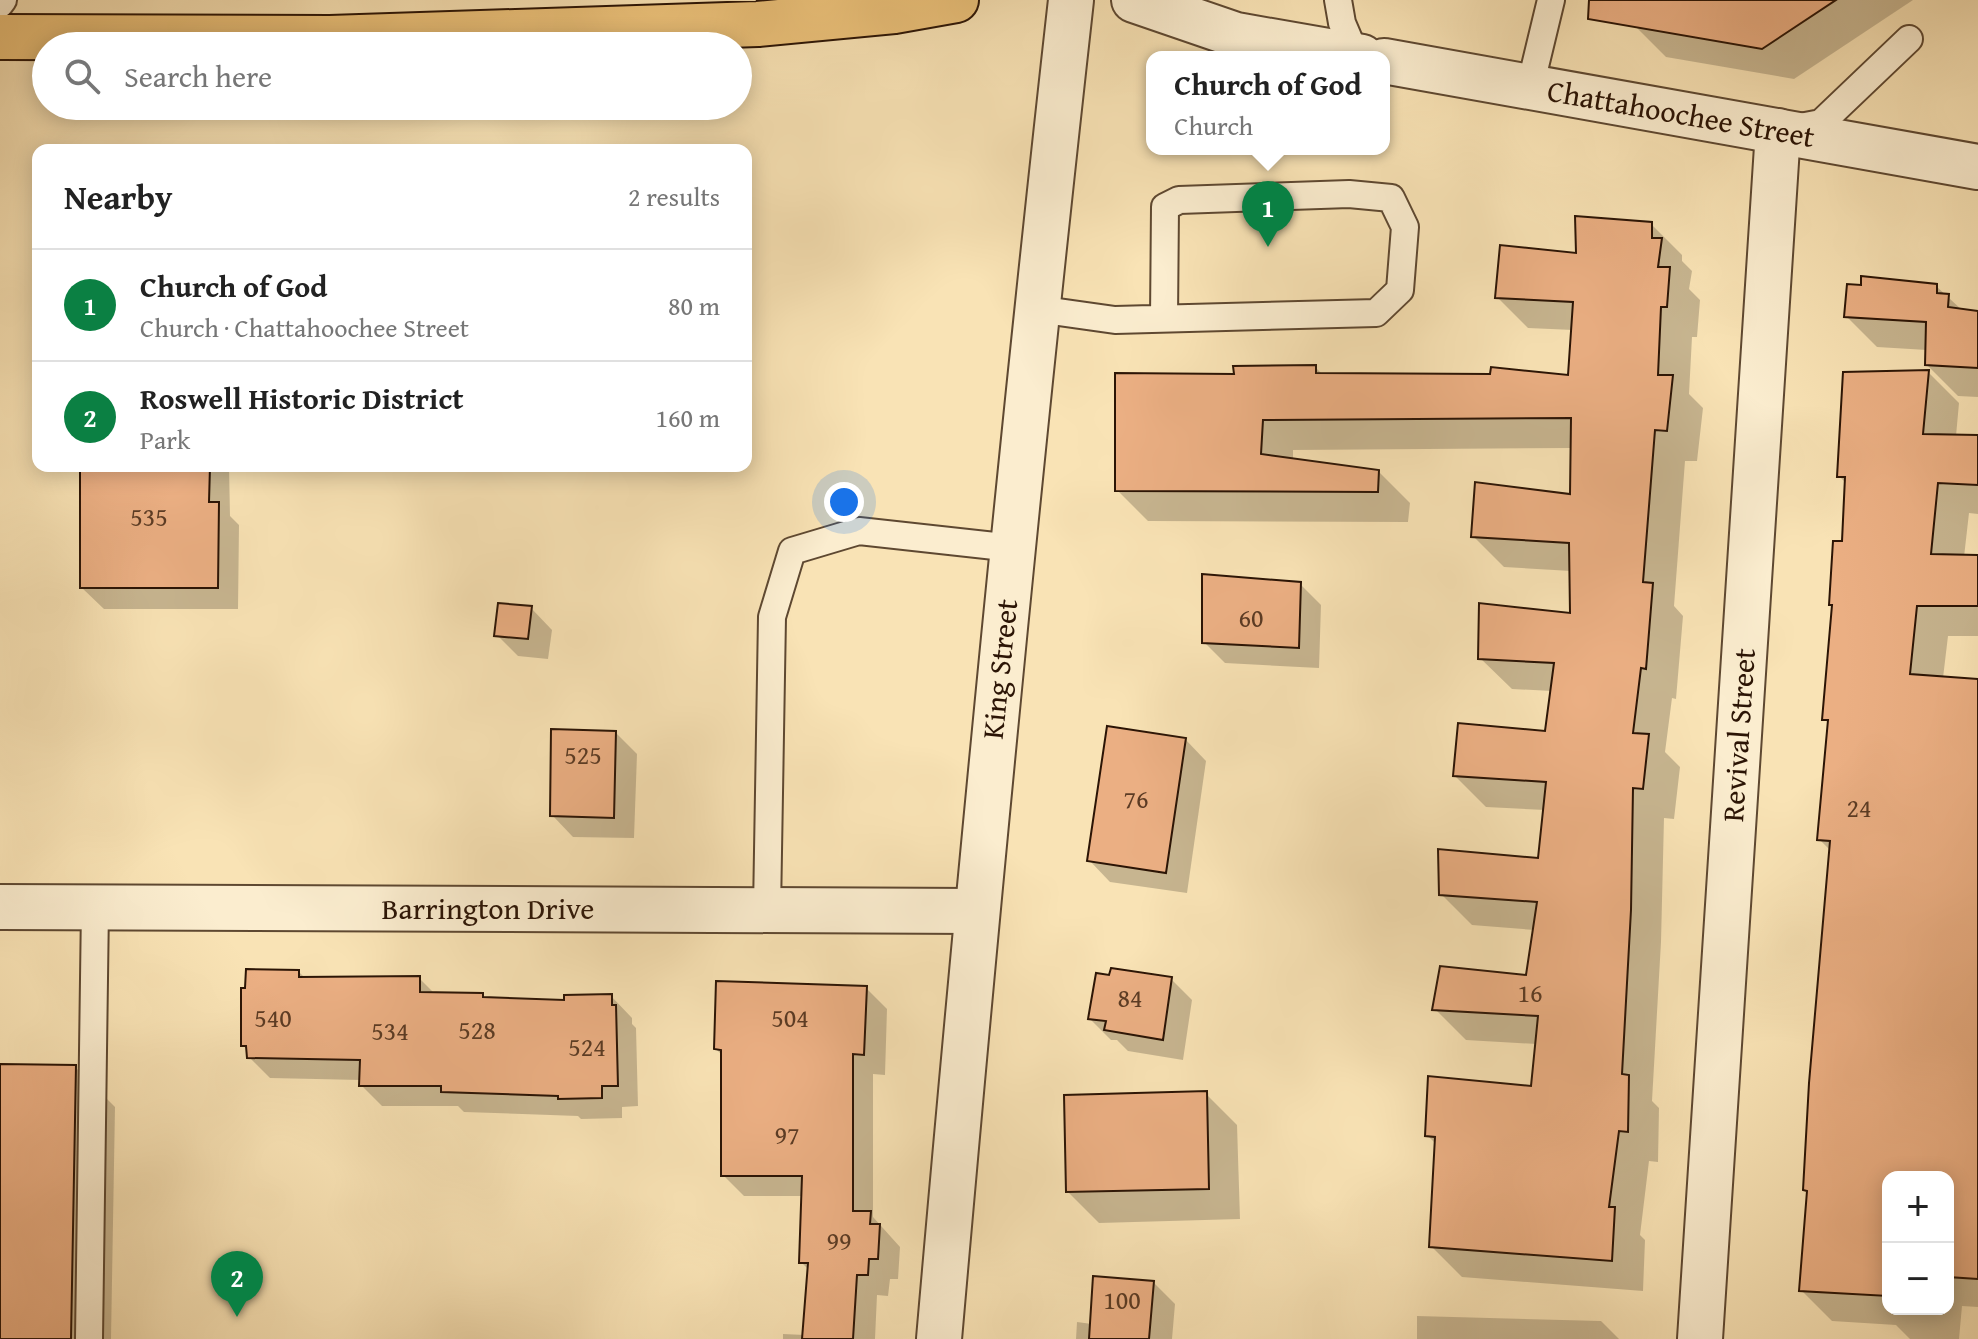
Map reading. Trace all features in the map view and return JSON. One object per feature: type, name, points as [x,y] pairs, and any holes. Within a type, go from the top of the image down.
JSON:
[{"type":"main road","points":[[431,32],[767,12],[894,11],[956,0]]},
{"type":"main road","points":[[0,37],[32,37]]},
{"type":"street","name":"King Street","points":[[939,1339],[976,911],[1071,0]]},
{"type":"street","points":[[1134,0],[1236,35],[1330,51]]},
{"type":"street","name":"Chattahoochee Street","points":[[1390,62],[1978,167]]},
{"type":"street","name":"Revival Street","points":[[1700,1339],[1778,131]]},
{"type":"street","name":"Barrington Drive","points":[[0,907],[976,911]]},
{"type":"lane","points":[[1338,0],[1342,23],[1356,51]]},
{"type":"lane","points":[[1530,87],[1551,0]]},
{"type":"lane","points":[[1778,131],[1821,123],[1909,39]]},
{"type":"lane","points":[[1037,309],[1115,320],[1376,313],[1400,290],[1405,227],[1391,198],[1349,194],[1179,200],[1165,207],[1164,318]]},
{"type":"lane","points":[[767,910],[772,617],[792,551],[859,531],[1013,548]]},
{"type":"lane","points":[[89,1339],[95,907]]},
{"type":"building","points":[[1589,0],[1836,0],[1762,49],[1588,19]]},
{"type":"building","points":[[1575,216],[1652,222],[1652,238],[1662,238],[1658,267],[1670,267],[1667,307],[1661,307],[1658,375],[1673,375],[1667,431],[1655,430],[1643,582],[1653,583],[1646,669],[1641,668],[1633,733],[1649,734],[1643,789],[1633,788],[1631,910],[1622,1074],[1629,1075],[1628,1132],[1619,1131],[1609,1207],[1615,1207],[1612,1261],[1429,1247],[1435,1137],[1425,1136],[1428,1076],[1531,1086],[1538,1016],[1432,1010],[1440,966],[1526,975],[1537,902],[1439,895],[1438,849],[1538,858],[1546,782],[1453,776],[1458,723],[1545,731],[1554,663],[1478,659],[1479,603],[1570,613],[1569,543],[1471,537],[1475,482],[1570,494],[1571,418],[1263,420],[1261,454],[1379,470],[1378,492],[1115,491],[1115,373],[1234,374],[1233,366],[1316,365],[1316,373],[1490,374],[1491,367],[1568,375],[1573,302],[1495,298],[1500,245],[1576,253]]},
{"type":"building","points":[[1861,276],[1937,284],[1937,293],[1949,294],[1948,307],[1978,311],[1978,368],[1925,365],[1926,322],[1844,317],[1847,284],[1861,285]]},
{"type":"building","points":[[1929,370],[1923,434],[1978,435],[1978,485],[1938,483],[1931,554],[1978,555],[1978,606],[1917,606],[1910,674],[1978,679],[1978,1279],[1954,1277],[1954,1171],[1882,1171],[1882,1296],[1799,1291],[1807,1191],[1803,1190],[1809,1083],[1830,841],[1817,840],[1828,720],[1822,720],[1832,605],[1829,605],[1833,541],[1842,541],[1845,477],[1837,477],[1843,372]]},
{"type":"building","points":[[80,472],[210,472],[209,502],[219,502],[218,588],[80,588]]},
{"type":"building","points":[[1202,574],[1301,582],[1299,648],[1202,643]]},
{"type":"building","points":[[498,603],[532,606],[528,639],[494,636]]},
{"type":"building","points":[[1107,726],[1186,738],[1166,873],[1087,861]]},
{"type":"building","points":[[551,729],[616,731],[614,818],[550,816]]},
{"type":"building","points":[[1111,968],[1172,977],[1163,1040],[1104,1030],[1106,1021],[1088,1019],[1096,973],[1109,975]]},
{"type":"building","points":[[246,969],[299,970],[299,977],[420,976],[420,992],[483,993],[483,997],[564,1000],[564,995],[612,994],[612,1005],[616,1005],[618,1086],[602,1086],[602,1098],[558,1099],[558,1096],[441,1092],[441,1086],[359,1086],[360,1060],[247,1058],[246,1046],[241,1046],[241,988],[245,988]]},
{"type":"building","points":[[716,981],[867,986],[864,1055],[853,1054],[853,1211],[871,1211],[870,1224],[880,1224],[878,1259],[869,1259],[868,1275],[857,1275],[853,1339],[802,1339],[808,1263],[799,1263],[802,1176],[721,1176],[721,1050],[714,1049]]},
{"type":"building","points":[[0,1064],[76,1065],[71,1339],[0,1339]]},
{"type":"building","points":[[1207,1091],[1209,1189],[1066,1192],[1064,1095]]},
{"type":"building","points":[[1093,1276],[1154,1281],[1149,1339],[1089,1339]]},
{"type":"place","name":"Church of God","points":[[1268,247]]},
{"type":"place","name":"Roswell Historic District","points":[[237,1317]]}]
